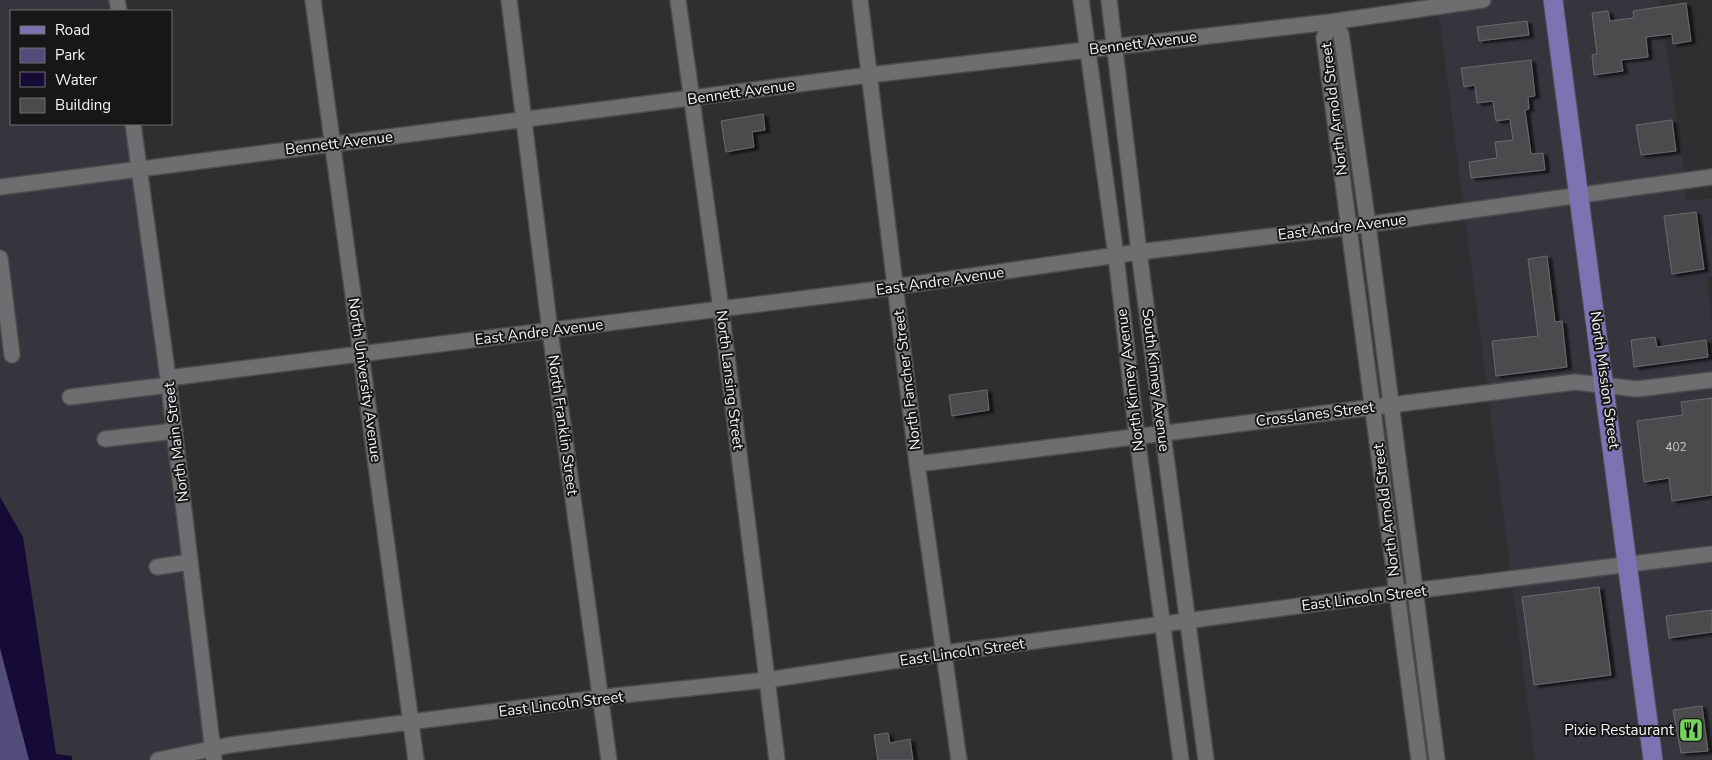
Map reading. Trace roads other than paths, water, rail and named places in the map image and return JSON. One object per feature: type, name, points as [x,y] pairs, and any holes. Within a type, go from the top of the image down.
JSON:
[{"type":"main road","name":"North Mission Street","points":[[1554,0],[1654,760]]},
{"type":"street","name":"North University Avenue","points":[[313,0],[334,143],[416,760]]},
{"type":"street","name":"North Franklin Street","points":[[509,0],[550,330],[609,760]]},
{"type":"street","name":"North Lansing Street","points":[[678,0],[690,99],[721,309],[778,760]]},
{"type":"street","name":"North Fancher Street","points":[[860,0],[918,464],[959,760]]},
{"type":"street","name":"North Kinney Avenue","points":[[1081,0],[1116,256],[1136,437],[1181,760]]},
{"type":"street","name":"South Kinney Avenue","points":[[1109,0],[1139,252],[1206,760]]},
{"type":"street","name":"Bennett Avenue","points":[[0,187],[334,143],[524,121],[869,75],[1330,22],[1483,0]]},
{"type":"street","name":"North Arnold Street","points":[[1419,760],[1396,593],[1374,406],[1324,38],[1330,22],[1341,34],[1368,225],[1437,760]]},
{"type":"street","name":"North Main Street","points":[[134,125],[214,754]]},
{"type":"street","name":"East Andre Avenue","points":[[70,397],[361,352],[896,287],[1139,252],[1368,225],[1712,177]]},
{"type":"street","points":[[0,258],[12,355]]},
{"type":"street","name":"Crosslanes Street","points":[[918,464],[1575,382],[1637,389],[1712,380]]},
{"type":"street","points":[[105,439],[174,432]]},
{"type":"street","name":"East Lincoln Street","points":[[158,760],[214,754],[411,722],[767,680],[945,653],[1396,593],[1712,554]]},
{"type":"street","points":[[157,567],[190,562]]},
{"type":"water","points":[[0,497],[23,537],[56,754],[72,756],[72,760],[29,760],[0,648]]},
{"type":"place","name":"Pixie Restaurant","points":[[1691,730]]}]
